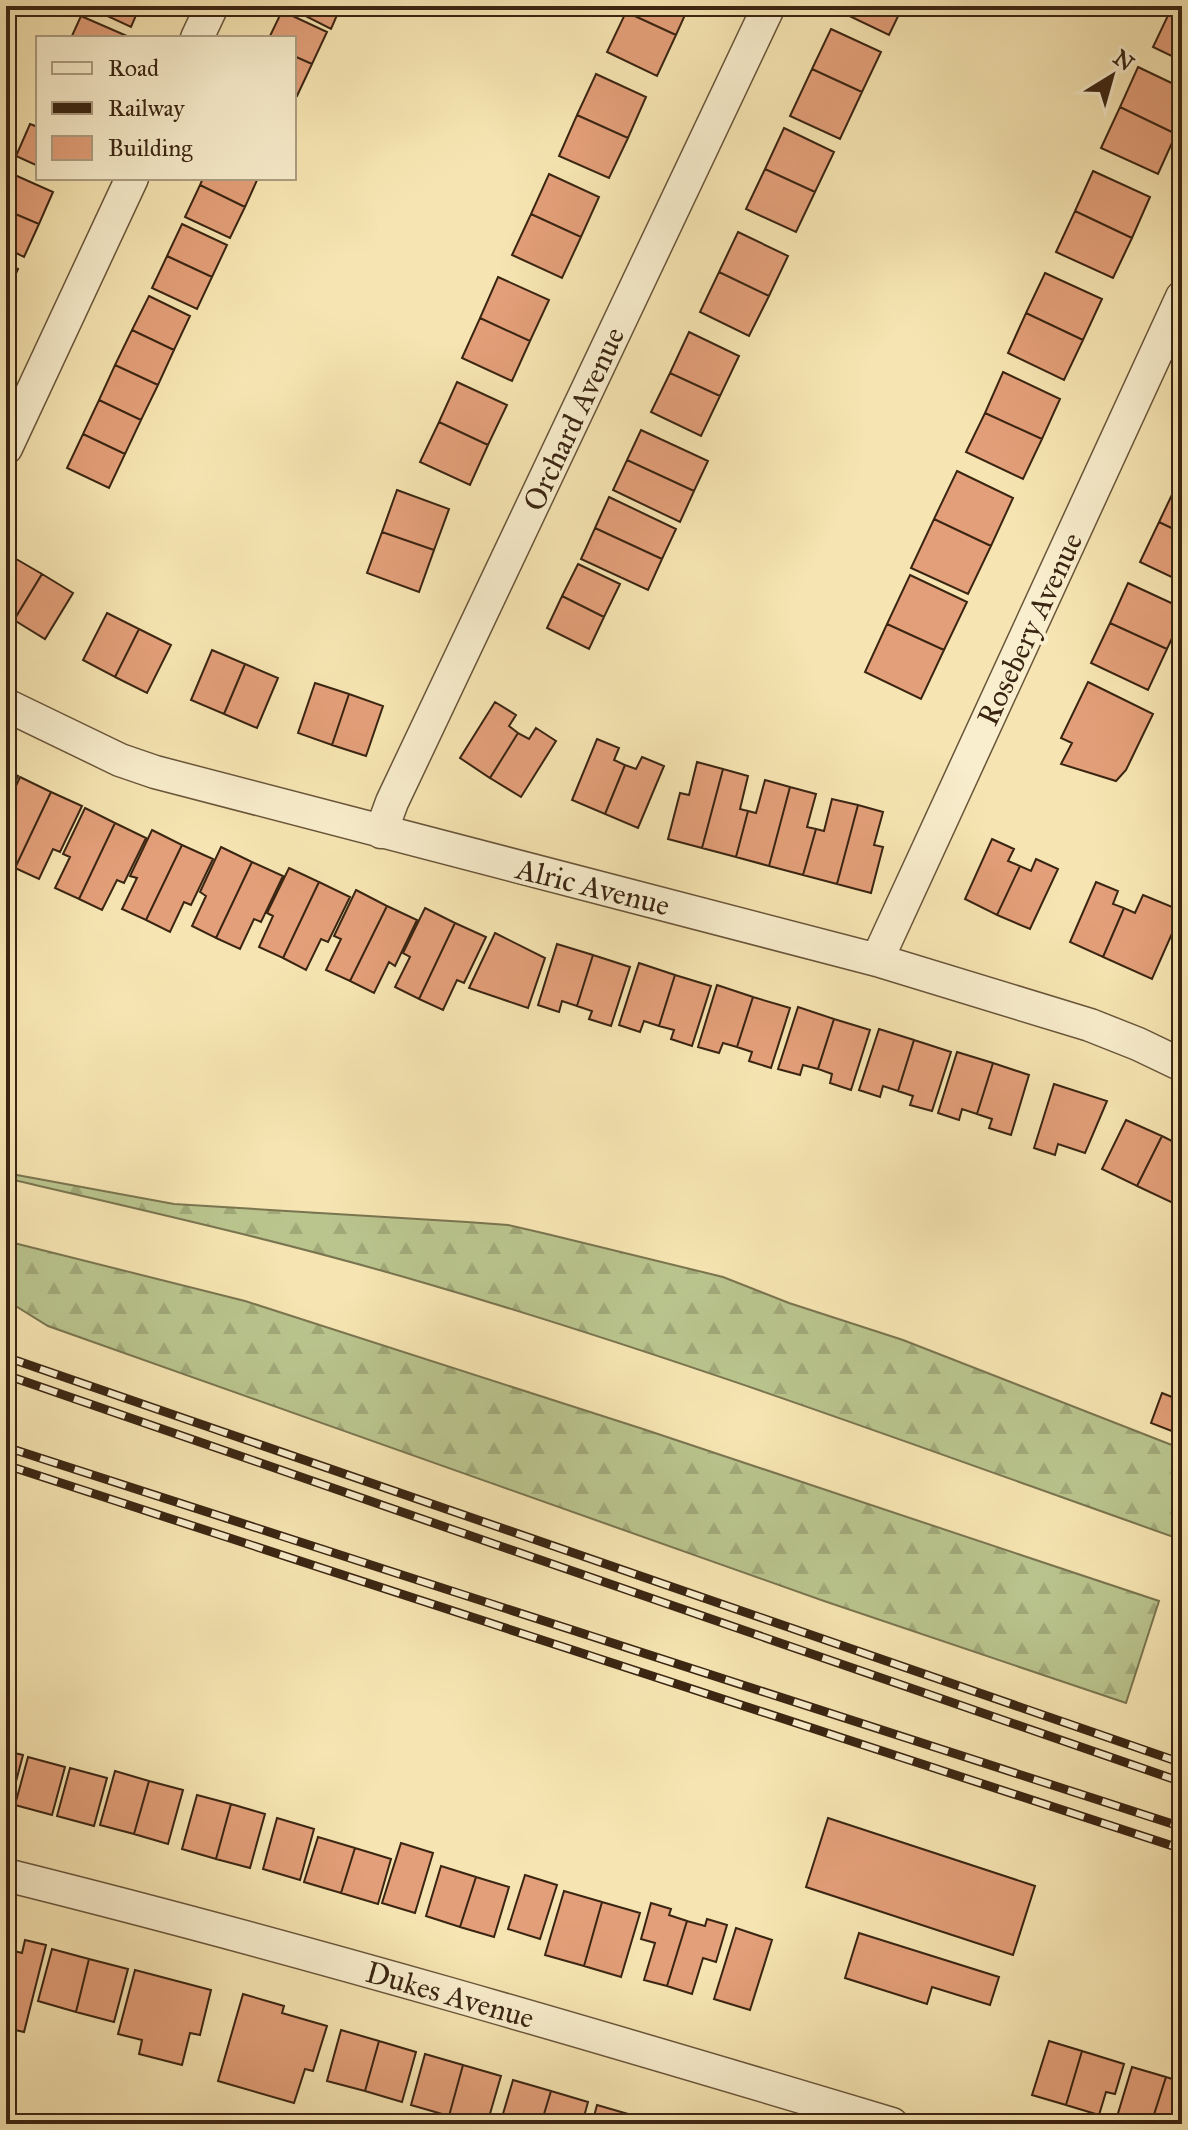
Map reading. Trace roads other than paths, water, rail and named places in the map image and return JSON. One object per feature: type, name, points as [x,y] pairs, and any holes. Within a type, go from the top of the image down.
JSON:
[{"type":"street","points":[[198,36],[212,6]]},
{"type":"street","name":"Orchard Avenue","points":[[381,832],[392,802],[769,6]]},
{"type":"street","points":[[6,448],[131,180]]},
{"type":"street","name":"Rosebery Avenue","points":[[877,960],[1182,297]]},
{"type":"street","name":"Alric Avenue","points":[[6,705],[131,764],[877,960],[1090,1025],[1182,1065]]},
{"type":"street","name":"Dukes Avenue","points":[[6,1875],[188,1920],[892,2124]]},
{"type":"railway","points":[[6,1357],[1182,1763]]},
{"type":"railway","points":[[6,1375],[1182,1782]]},
{"type":"railway","points":[[6,1447],[1182,1827]]},
{"type":"railway","points":[[6,1465],[1182,1849]]}]
